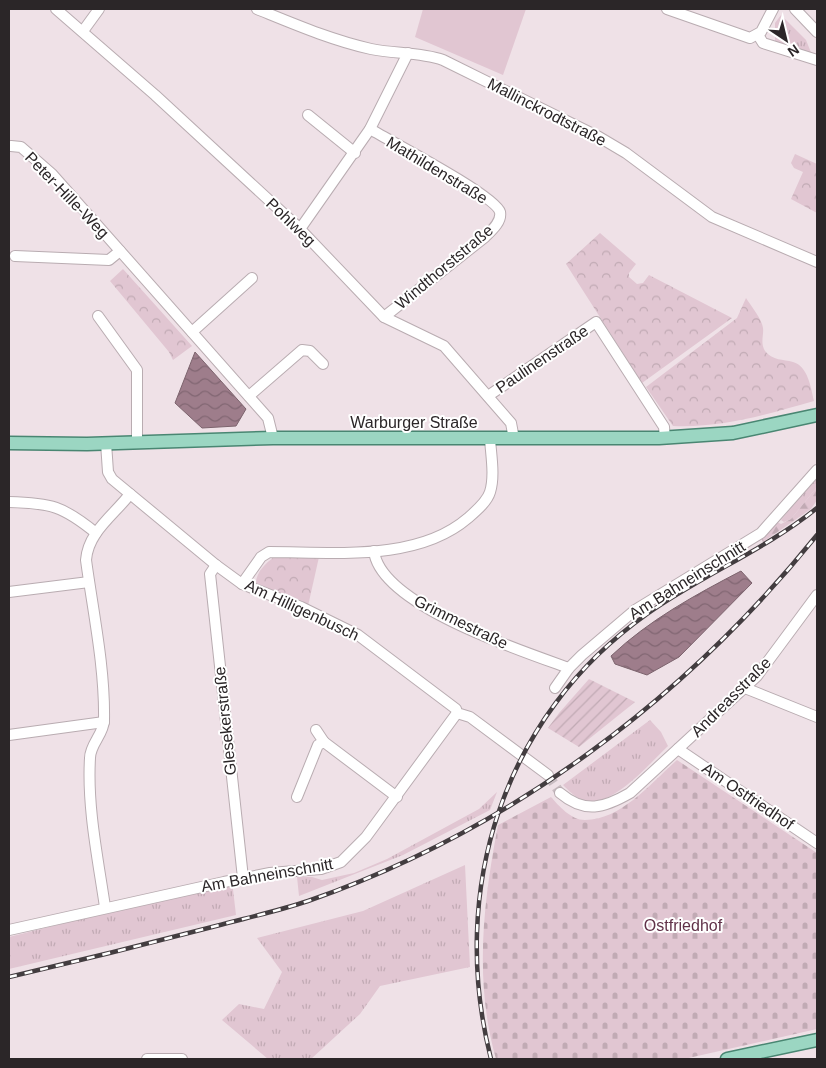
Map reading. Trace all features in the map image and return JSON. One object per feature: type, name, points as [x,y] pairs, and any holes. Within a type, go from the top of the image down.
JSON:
[{"type":"main road","name":"Warburger Straße","points":[[9,443],[106,443],[273,438],[665,438],[733,433],[817,415]]},
{"type":"main road","points":[[727,1059],[817,1040]]},
{"type":"street","name":"Pohlweg","points":[[56,9],[83,31],[300,229],[384,317],[436,340],[444,346],[513,427],[514,439]]},
{"type":"street","points":[[83,31],[99,9]]},
{"type":"street","points":[[668,9],[750,38],[758,35],[773,9]]},
{"type":"street","points":[[795,9],[817,32]]},
{"type":"street","name":"Mallinckrodtstraße","points":[[261,10],[345,42],[372,49],[444,60],[563,118],[626,153],[712,217],[817,262]]},
{"type":"street","points":[[758,35],[763,42],[817,60]]},
{"type":"street","points":[[300,229],[370,129],[408,53]]},
{"type":"street","points":[[308,115],[355,153]]},
{"type":"street","name":"Mathildenstraße","points":[[370,129],[476,190],[499,209],[501,214]]},
{"type":"street","name":"Peter-Hille-Weg","points":[[11,146],[21,147],[52,174],[268,418],[273,438]]},
{"type":"street","name":"Windthorststraße","points":[[384,317],[484,237],[497,225],[501,214]]},
{"type":"street","name":"Peter-Hille-Weg","points":[[15,256],[110,260],[120,251]]},
{"type":"street","points":[[192,332],[252,278]]},
{"type":"street","points":[[98,316],[137,370],[137,442]]},
{"type":"street","name":"Paulinenstraße","points":[[488,396],[596,322],[664,427],[665,438]]},
{"type":"street","points":[[249,396],[302,350],[310,351],[323,364]]},
{"type":"street","points":[[242,584],[261,557],[269,552],[402,549],[440,537],[455,529],[476,512],[490,493],[492,478],[490,438]]},
{"type":"street","name":"Am Hilligenbusch","points":[[106,443],[108,472],[130,494],[216,566],[242,584],[301,607],[358,634],[456,709],[457,713],[470,716],[548,775]]},
{"type":"street","name":"Am Bahneinschnitt","points":[[555,688],[568,668],[595,642],[635,610],[761,533],[817,470]]},
{"type":"street","points":[[105,907],[94,825],[90,761],[92,750],[100,736],[104,722],[102,675],[89,582],[87,549],[96,533],[130,494]]},
{"type":"street","points":[[9,502],[40,502],[58,507],[74,515],[96,533]]},
{"type":"street","name":"Grimmestraße","points":[[374,550],[375,559],[388,580],[430,609],[498,642],[568,668]]},
{"type":"street","name":"Glesekerstraße","points":[[216,566],[210,574],[243,878]]},
{"type":"street","points":[[9,592],[89,582]]},
{"type":"street","name":"Andreasstraße","points":[[678,749],[745,688],[766,665],[817,595]]},
{"type":"street","points":[[745,688],[817,717]]},
{"type":"street","name":"Am Bahneinschnitt","points":[[9,930],[105,907],[243,878],[270,873],[320,869],[341,862],[356,850],[397,797],[457,713]]},
{"type":"street","points":[[9,735],[104,722]]},
{"type":"street","points":[[316,730],[324,742],[397,797]]},
{"type":"street","points":[[297,797],[318,746],[324,742]]},
{"type":"street","points":[[560,793],[574,803],[607,806],[630,793],[678,749]]},
{"type":"street","name":"Am Ostfriedhof","points":[[678,749],[817,843]]},
{"type":"street","points":[[147,1059],[182,1059]]},
{"type":"green space","points":[[423,9],[526,9],[503,75],[415,37]]},
{"type":"green space","points":[[781,15],[806,40],[812,55],[775,42],[775,23]]},
{"type":"green space","points":[[795,154],[817,164],[817,213],[791,199],[803,172],[794,168],[791,163]]},
{"type":"green space","points":[[600,233],[636,264],[629,273],[629,277],[637,284],[643,283],[649,275],[732,318],[642,383],[566,264]]},
{"type":"green space","points":[[123,269],[192,346],[173,360],[169,352],[110,281]]},
{"type":"green space","points":[[746,298],[762,324],[762,339],[765,351],[775,358],[793,362],[802,368],[808,378],[814,401],[727,422],[710,425],[673,426],[646,387],[737,318]]},
{"type":"green space","points":[[817,475],[817,487],[791,519],[784,522],[781,520]]},
{"type":"green space","points":[[817,487],[817,500],[811,509],[763,542],[761,538],[777,522],[781,524],[791,519]]},
{"type":"green space","points":[[274,557],[319,557],[308,606],[256,583],[260,572]]},
{"type":"green space","points":[[589,679],[635,702],[579,747],[548,728]]},
{"type":"green space","points":[[650,720],[661,732],[668,746],[629,784],[605,799],[593,802],[579,799],[563,785]]},
{"type":"green space","name":"Ostfriedhof","points":[[677,760],[817,853],[817,1029],[684,1059],[496,1059],[485,1001],[483,942],[488,884],[498,825],[551,797],[575,818],[585,820],[611,814],[635,799]]},
{"type":"green space","points":[[497,792],[490,810],[403,855],[299,896],[297,877],[312,877],[322,880],[354,873],[387,859],[479,809]]},
{"type":"green space","points":[[465,865],[470,967],[380,986],[360,1014],[311,1059],[268,1059],[222,1020],[239,1004],[264,1009],[282,972],[257,938],[363,911]]},
{"type":"green space","points":[[232,881],[236,915],[9,969],[9,937]]},
{"type":"water","points":[[195,352],[246,409],[236,426],[202,428],[175,403]]},
{"type":"water","points":[[741,571],[752,583],[679,657],[647,675],[615,664],[611,656],[641,631],[690,599]]},
{"type":"tunnel","points":[[548,775],[560,793]]},
{"type":"railway","points":[[491,1059],[479,996],[477,933],[483,871],[499,811],[523,755],[556,703],[597,655],[647,614],[689,587],[776,537],[817,508]]},
{"type":"railway","points":[[9,977],[297,905],[382,872],[454,837],[522,798],[588,754],[651,705],[710,652],[765,595],[817,535]]}]
